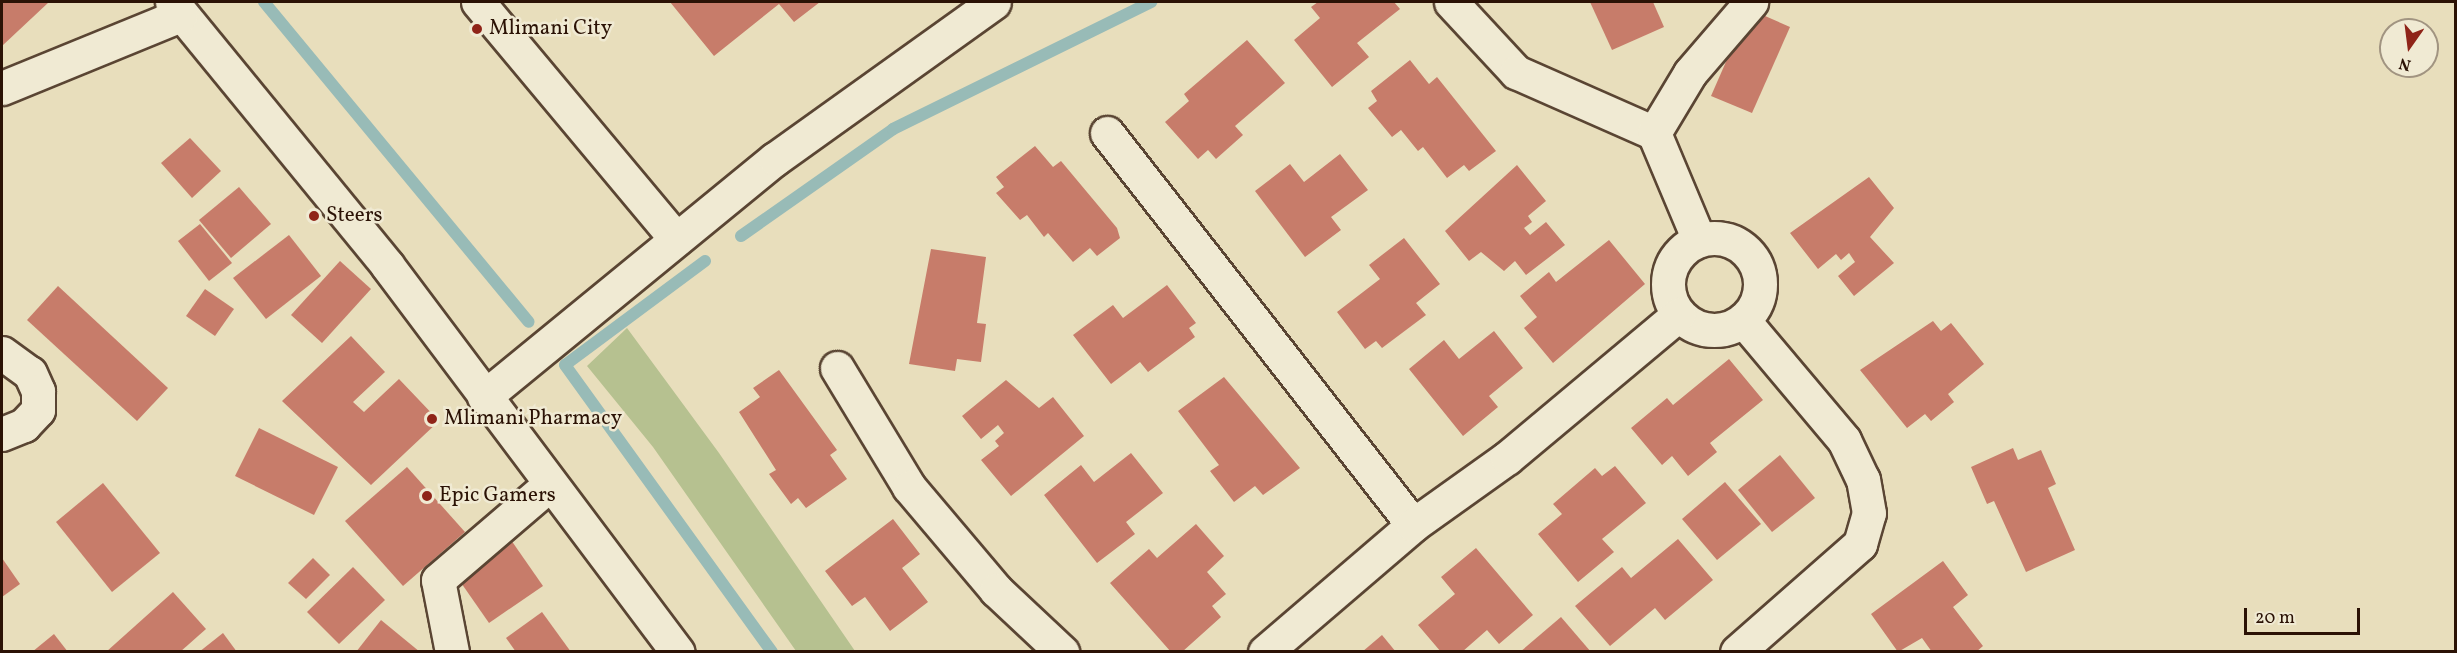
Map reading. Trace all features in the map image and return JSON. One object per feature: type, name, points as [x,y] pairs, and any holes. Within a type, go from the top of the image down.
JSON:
[{"type":"street","points":[[478,2],[676,239]]},
{"type":"street","points":[[484,397],[676,239],[994,2]]},
{"type":"street","points":[[1451,2],[1516,72],[1654,133],[1699,240]]},
{"type":"street","points":[[1654,133],[1690,73],[1751,2]]},
{"type":"street","points":[[2,88],[177,8],[387,265],[484,397],[678,651]]},
{"type":"street","points":[[1107,133],[1413,525]]},
{"type":"street","points":[[1699,240],[1727,240],[1751,255],[1761,282],[1759,296],[1743,320],[1710,330],[1679,314],[1670,298],[1669,272],[1683,249],[1699,240]]},
{"type":"street","points":[[1265,651],[1413,525],[1507,458],[1679,314]]},
{"type":"street","points":[[1737,651],[1860,544],[1869,513],[1863,480],[1844,440],[1743,320]]},
{"type":"street","points":[[2,353],[30,373],[38,390],[38,410],[24,425],[2,434]]},
{"type":"street","points":[[837,368],[909,487],[996,590],[1062,651]]},
{"type":"street","points":[[452,651],[438,580],[550,484]]},
{"type":"green space","points":[[627,328],[719,453],[855,651],[796,651],[653,447],[587,366]]},
{"type":"building","points":[[2,2],[49,2],[2,46]]},
{"type":"building","points":[[670,2],[820,2],[794,22],[779,4],[714,56]]},
{"type":"building","points":[[1318,2],[1394,2],[1400,9],[1357,43],[1369,57],[1332,87],[1294,40],[1320,18],[1311,7]]},
{"type":"building","points":[[1590,2],[1653,2],[1664,27],[1612,50]]},
{"type":"building","points":[[1749,9],[1790,27],[1752,113],[1711,96]]},
{"type":"building","points":[[1247,40],[1285,83],[1235,126],[1243,135],[1216,159],[1208,150],[1198,159],[1165,122],[1189,101],[1184,94]]},
{"type":"building","points":[[1410,60],[1429,84],[1437,77],[1496,151],[1469,171],[1464,165],[1447,178],[1423,147],[1418,151],[1401,130],[1392,137],[1368,108],[1377,101],[1371,91]]},
{"type":"building","points":[[190,138],[221,171],[192,198],[161,163]]},
{"type":"building","points":[[1035,146],[1053,167],[1061,161],[1117,228],[1120,238],[1097,256],[1090,248],[1073,262],[1048,233],[1044,237],[1027,215],[1020,220],[996,193],[1004,187],[996,177]]},
{"type":"building","points":[[1340,154],[1368,190],[1331,217],[1341,230],[1305,257],[1255,191],[1290,164],[1304,182]]},
{"type":"building","points":[[1517,165],[1546,201],[1528,216],[1532,222],[1524,228],[1530,235],[1546,222],[1565,245],[1526,275],[1515,261],[1504,271],[1481,252],[1469,261],[1445,231]]},
{"type":"building","points":[[1869,177],[1894,208],[1870,237],[1894,263],[1854,296],[1838,276],[1855,262],[1849,253],[1841,260],[1836,254],[1818,269],[1790,233]]},
{"type":"building","points":[[239,187],[271,224],[231,258],[199,220]]},
{"type":"building","points":[[200,224],[232,263],[209,281],[178,241]]},
{"type":"building","points":[[289,235],[321,276],[266,319],[233,278]]},
{"type":"building","points":[[1404,238],[1440,284],[1416,303],[1426,315],[1382,348],[1376,341],[1365,349],[1337,312],[1380,279],[1369,265]]},
{"type":"building","points":[[1609,240],[1645,284],[1553,363],[1524,328],[1537,317],[1520,296],[1549,272],[1556,282]]},
{"type":"building","points":[[931,249],[986,257],[977,323],[986,324],[981,362],[957,359],[955,371],[909,364]]},
{"type":"building","points":[[340,261],[371,289],[322,343],[291,315]]},
{"type":"building","points":[[1167,285],[1196,323],[1189,328],[1195,337],[1148,372],[1140,362],[1111,384],[1073,335],[1113,305],[1123,318]]},
{"type":"building","points":[[58,286],[168,388],[137,421],[27,320]]},
{"type":"building","points":[[205,289],[234,309],[215,336],[186,316]]},
{"type":"building","points":[[1933,321],[1941,331],[1951,323],[1984,364],[1948,394],[1954,402],[1931,421],[1925,414],[1907,428],[1860,370]]},
{"type":"building","points":[[1494,331],[1523,368],[1489,396],[1498,407],[1463,436],[1409,369],[1444,340],[1459,359]]},
{"type":"building","points":[[351,336],[385,372],[353,402],[364,412],[399,379],[439,421],[371,485],[282,401]]},
{"type":"building","points":[[1729,359],[1763,400],[1710,443],[1717,452],[1688,476],[1672,456],[1662,465],[1631,428],[1667,398],[1673,405]]},
{"type":"building","points":[[779,370],[837,450],[830,455],[847,479],[806,508],[798,498],[791,504],[769,474],[776,470],[739,412],[760,397],[753,388]]},
{"type":"building","points":[[1224,377],[1300,468],[1263,495],[1255,486],[1234,502],[1210,471],[1219,465],[1178,411]]},
{"type":"building","points":[[1006,380],[1039,408],[1053,397],[1084,436],[1011,496],[981,460],[999,446],[995,441],[1004,433],[998,425],[981,439],[962,416]]},
{"type":"building","points":[[259,428],[338,467],[314,515],[235,476]]},
{"type":"building","points":[[2013,448],[2018,460],[2041,450],[2056,484],[2048,488],[2075,550],[2026,572],[1994,501],[1987,504],[1971,467]]},
{"type":"building","points":[[1131,453],[1163,493],[1126,522],[1135,534],[1097,563],[1044,495],[1081,465],[1094,482]]},
{"type":"building","points":[[1780,455],[1815,498],[1772,532],[1738,490]]},
{"type":"building","points":[[1615,466],[1646,503],[1602,539],[1614,552],[1578,582],[1538,534],[1562,514],[1553,504],[1595,468],[1602,476]]},
{"type":"building","points":[[407,467],[465,532],[403,586],[345,521]]},
{"type":"building","points":[[1725,482],[1761,524],[1717,560],[1682,519]]},
{"type":"building","points":[[103,483],[160,553],[112,592],[56,522]]},
{"type":"building","points":[[893,519],[920,554],[902,568],[928,602],[890,631],[865,597],[852,606],[825,571]]},
{"type":"building","points":[[1196,524],[1224,556],[1207,572],[1226,594],[1212,606],[1221,617],[1182,652],[1171,652],[1110,583],[1149,549],[1157,558]]},
{"type":"building","points":[[1678,539],[1713,580],[1665,620],[1655,608],[1610,646],[1575,606],[1622,567],[1631,578]]},
{"type":"building","points":[[511,540],[543,586],[489,623],[457,577]]},
{"type":"building","points":[[1476,548],[1533,615],[1499,644],[1487,630],[1462,652],[1441,652],[1418,625],[1455,594],[1441,577]]},
{"type":"building","points":[[2,558],[20,584],[2,597]]},
{"type":"building","points":[[313,558],[330,575],[306,599],[288,583]]},
{"type":"building","points":[[1943,561],[1968,595],[1953,607],[1983,646],[1976,652],[1932,652],[1922,638],[1898,652],[1871,614]]},
{"type":"building","points":[[353,567],[385,600],[339,644],[307,612]]},
{"type":"building","points":[[173,592],[206,629],[180,652],[106,652]]},
{"type":"building","points":[[542,612],[571,652],[516,652],[506,638]]},
{"type":"building","points":[[1561,617],[1591,652],[1520,652]]},
{"type":"building","points":[[381,620],[420,652],[356,652]]},
{"type":"building","points":[[223,633],[237,652],[199,652]]},
{"type":"building","points":[[54,634],[68,652],[32,652]]},
{"type":"building","points":[[1382,635],[1396,652],[1362,652]]},
{"type":"waterway","points":[[264,2],[529,322]]},
{"type":"waterway","points":[[741,236],[893,129],[1151,2]]},
{"type":"waterway","points":[[705,261],[565,365],[772,652]]},
{"type":"place","name":"Mlimani City","points":[[477,29]]},
{"type":"place","name":"Steers","points":[[314,216]]},
{"type":"place","name":"Mlimani Pharmacy","points":[[432,419]]},
{"type":"place","name":"Epic Gamers","points":[[427,496]]}]
